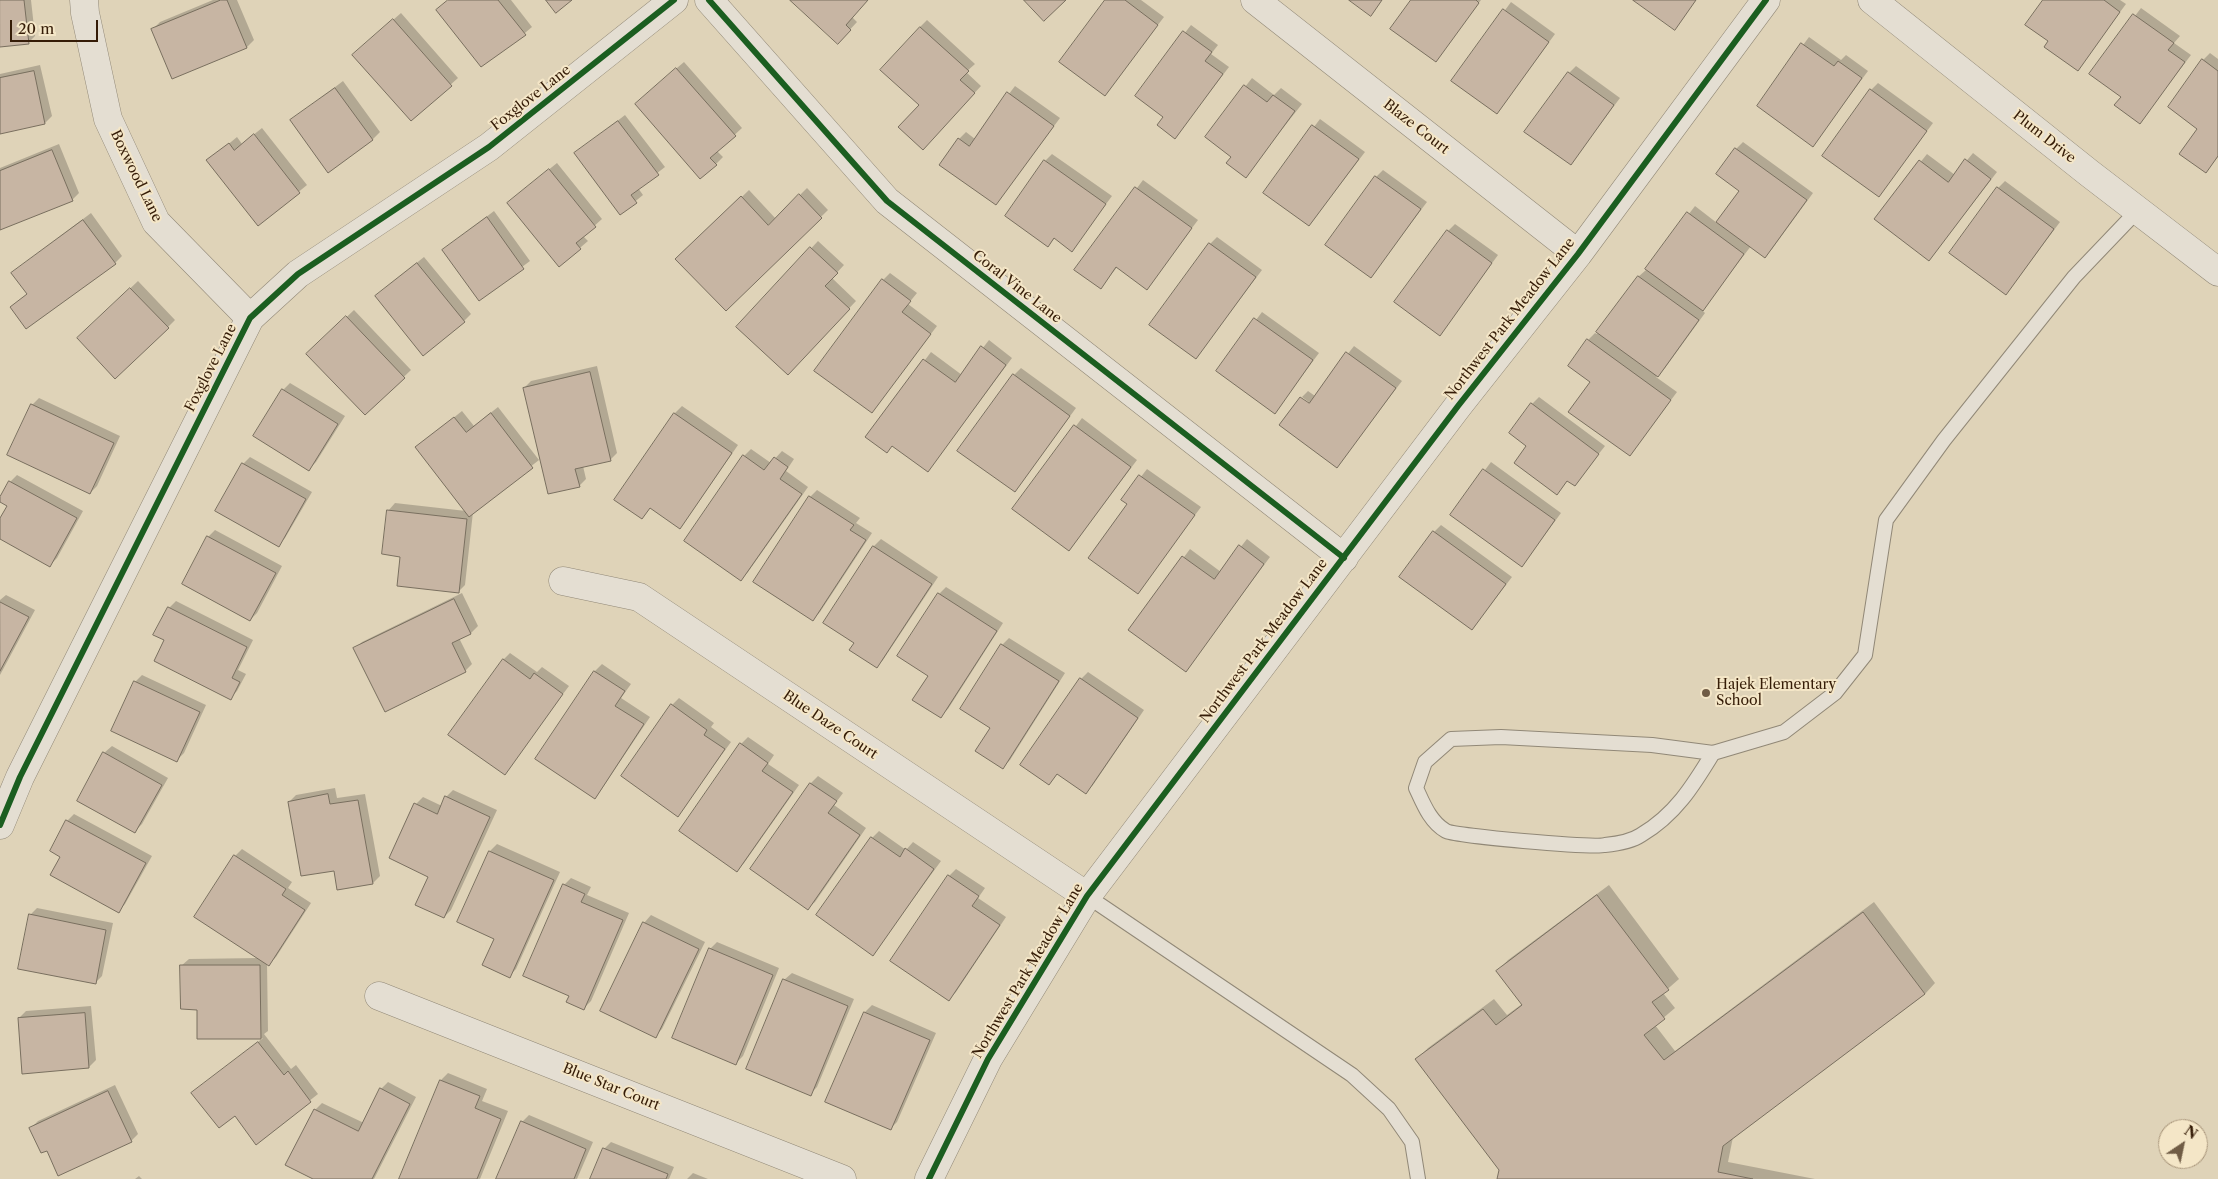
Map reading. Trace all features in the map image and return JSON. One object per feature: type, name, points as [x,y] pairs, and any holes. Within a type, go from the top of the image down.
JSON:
[{"type":"street","name":"Boxwood Lane","points":[[84,0],[85,13],[108,119],[156,222],[250,318]]},
{"type":"street","name":"Foxglove Lane","points":[[0,825],[10,772],[250,318],[298,274],[489,147],[674,0]]},
{"type":"street","name":"Coral Vine Lane","points":[[710,0],[887,201],[1344,558]]},
{"type":"street","name":"Blaze Court","points":[[1255,0],[1578,254]]},
{"type":"street","name":"Northwest Park Meadow Lane","points":[[929,1179],[988,1059],[1087,896],[1458,406],[1578,254],[1766,0]]},
{"type":"street","name":"Plum Drive","points":[[1872,0],[2218,272]]},
{"type":"street","name":"Blue Daze Court","points":[[563,581],[639,597],[1087,896]]},
{"type":"street","name":"Blue Star Court","points":[[379,996],[842,1179]]},
{"type":"lane","points":[[1713,753],[1688,794],[1664,818],[1640,836],[1603,846],[1517,840],[1446,831],[1427,813],[1416,788],[1425,762],[1450,739],[1501,737],[1643,744],[1713,753],[1784,732],[1835,693],[1865,655],[1886,520],[1944,440],[2074,277],[2138,210]]},
{"type":"lane","points":[[1087,896],[1352,1076],[1389,1109],[1412,1142],[1418,1179]]},
{"type":"building","points":[[0,0],[24,0],[29,44],[0,47]]},
{"type":"building","points":[[221,0],[227,0],[247,48],[172,79],[151,29]]},
{"type":"building","points":[[448,0],[498,0],[526,35],[481,67],[436,10]]},
{"type":"building","points":[[546,0],[572,0],[556,13]]},
{"type":"building","points":[[790,0],[868,0],[846,25],[851,30],[838,44]]},
{"type":"building","points":[[1024,0],[1066,0],[1044,21]]},
{"type":"building","points":[[1105,0],[1125,0],[1158,25],[1105,96],[1059,62]]},
{"type":"building","points":[[1349,0],[1382,0],[1371,16]]},
{"type":"building","points":[[1411,0],[1476,0],[1479,3],[1436,62],[1390,29]]},
{"type":"building","points":[[1633,0],[1696,0],[1675,30]]},
{"type":"building","points":[[2043,0],[2104,0],[2120,12],[2078,71],[2044,47],[2048,41],[2025,25]]},
{"type":"building","points":[[1503,9],[1549,42],[1497,114],[1451,81]]},
{"type":"building","points":[[2133,14],[2174,43],[2168,50],[2185,62],[2140,124],[2114,105],[2121,97],[2089,74]]},
{"type":"building","points":[[393,19],[452,86],[411,121],[352,55]]},
{"type":"building","points":[[920,27],[969,71],[960,80],[975,93],[923,150],[898,127],[919,105],[880,70]]},
{"type":"building","points":[[1183,31],[1212,52],[1205,61],[1223,74],[1175,139],[1157,125],[1163,117],[1135,96]]},
{"type":"building","points":[[1801,43],[1834,66],[1838,61],[1862,78],[1813,147],[1757,106]]},
{"type":"building","points":[[2202,59],[2218,71],[2218,156],[2206,173],[2179,154],[2197,129],[2168,107]]},
{"type":"building","points":[[676,68],[736,136],[710,158],[717,165],[700,179],[635,104]]},
{"type":"building","points":[[34,71],[45,124],[0,134],[0,78]]},
{"type":"building","points":[[1568,72],[1614,105],[1571,165],[1524,132]]},
{"type":"building","points":[[1244,85],[1267,102],[1273,95],[1295,111],[1246,178],[1226,163],[1231,157],[1205,137]]},
{"type":"building","points":[[335,88],[373,140],[328,173],[290,120]]},
{"type":"building","points":[[1870,89],[1927,131],[1879,197],[1822,156]]},
{"type":"building","points":[[1007,92],[1054,126],[996,205],[939,165],[958,138],[969,146]]},
{"type":"building","points":[[618,121],[659,175],[631,195],[637,203],[620,215],[574,153]]},
{"type":"building","points":[[1312,125],[1359,159],[1309,226],[1263,193]]},
{"type":"building","points":[[254,134],[300,193],[258,226],[206,160],[229,143],[234,150]]},
{"type":"building","points":[[1735,148],[1807,200],[1765,258],[1716,222],[1739,191],[1716,174]]},
{"type":"building","points":[[52,150],[73,201],[0,230],[0,171]]},
{"type":"building","points":[[1965,159],[1991,179],[1929,261],[1874,219],[1919,160],[1948,182]]},
{"type":"building","points":[[1044,160],[1106,204],[1072,252],[1054,238],[1048,247],[1005,216]]},
{"type":"building","points":[[549,169],[596,227],[576,243],[581,249],[559,267],[507,203]]},
{"type":"building","points":[[1375,176],[1421,209],[1371,278],[1325,245]]},
{"type":"building","points":[[1135,187],[1192,228],[1147,290],[1116,267],[1101,289],[1074,270]]},
{"type":"building","points":[[1997,187],[2054,229],[2006,295],[1949,253]]},
{"type":"building","points":[[799,194],[822,218],[726,311],[675,259],[741,196],[768,225]]},
{"type":"building","points":[[1687,212],[1744,254],[1703,311],[1645,269]]},
{"type":"building","points":[[487,217],[524,269],[479,301],[442,250]]},
{"type":"building","points":[[83,220],[116,264],[26,329],[10,307],[27,294],[11,273]]},
{"type":"building","points":[[1447,230],[1492,263],[1440,336],[1394,302]]},
{"type":"building","points":[[1209,243],[1256,277],[1196,359],[1149,325]]},
{"type":"building","points":[[810,247],[838,273],[825,286],[850,309],[788,375],[736,327]]},
{"type":"building","points":[[417,263],[465,322],[423,356],[375,296]]},
{"type":"building","points":[[1638,276],[1699,320],[1658,377],[1596,332]]},
{"type":"building","points":[[882,279],[911,301],[902,312],[931,334],[872,413],[814,371]]},
{"type":"building","points":[[130,288],[169,328],[115,379],[77,338]]},
{"type":"building","points":[[346,316],[405,378],[365,415],[306,354]]},
{"type":"building","points":[[1254,318],[1313,360],[1275,414],[1216,371]]},
{"type":"building","points":[[1587,339],[1671,400],[1630,456],[1568,412],[1590,382],[1568,366]]},
{"type":"building","points":[[981,346],[1006,365],[928,472],[892,446],[887,453],[865,437],[923,359],[955,382]]},
{"type":"building","points":[[1346,352],[1396,388],[1337,468],[1279,425],[1300,397],[1309,403]]},
{"type":"building","points":[[590,372],[611,461],[575,469],[580,487],[548,494],[523,388]]},
{"type":"building","points":[[1013,374],[1070,416],[1015,492],[957,451]]},
{"type":"building","points":[[282,389],[338,424],[309,471],[253,436]]},
{"type":"building","points":[[1531,403],[1599,454],[1575,486],[1567,481],[1557,495],[1514,463],[1526,446],[1509,433]]},
{"type":"building","points":[[31,404],[114,443],[90,494],[7,455]]},
{"type":"building","points":[[491,413],[533,468],[469,517],[415,447],[454,417],[466,432]]},
{"type":"building","points":[[674,413],[732,453],[680,529],[650,508],[642,519],[614,500]]},
{"type":"building","points":[[1074,425],[1131,467],[1069,551],[1012,509]]},
{"type":"building","points":[[743,455],[764,470],[774,457],[788,467],[780,479],[802,494],[741,581],[684,541]]},
{"type":"building","points":[[242,463],[306,499],[279,547],[215,511]]},
{"type":"building","points":[[1483,469],[1555,520],[1522,567],[1450,515]]},
{"type":"building","points":[[1139,475],[1195,515],[1138,594],[1088,558],[1127,504],[1121,500]]},
{"type":"building","points":[[9,481],[77,518],[50,567],[0,539],[0,518],[7,506],[0,502],[0,497]]},
{"type":"building","points":[[809,496],[854,525],[850,530],[866,540],[813,621],[753,582]]},
{"type":"building","points":[[387,510],[467,519],[459,593],[397,586],[400,557],[382,554]]},
{"type":"building","points":[[1433,531],[1506,584],[1472,630],[1399,577]]},
{"type":"building","points":[[207,536],[276,573],[250,621],[182,584]]},
{"type":"building","points":[[1239,545],[1264,564],[1186,672],[1128,630],[1182,556],[1214,579]]},
{"type":"building","points":[[873,546],[932,584],[877,668],[849,650],[854,643],[823,623]]},
{"type":"building","points":[[938,593],[997,631],[941,718],[912,700],[928,676],[897,656]]},
{"type":"building","points":[[454,599],[471,634],[452,643],[466,672],[385,712],[353,648]]},
{"type":"building","points":[[0,602],[29,617],[0,671]]},
{"type":"building","points":[[168,607],[247,647],[232,678],[240,682],[231,700],[154,661],[164,640],[153,635]]},
{"type":"building","points":[[1001,644],[1059,681],[1003,769],[975,751],[990,728],[960,709]]},
{"type":"building","points":[[503,659],[530,679],[534,673],[563,694],[505,775],[448,735]]},
{"type":"building","points":[[594,671],[625,691],[615,706],[644,724],[595,799],[535,759]]},
{"type":"building","points":[[1080,678],[1138,718],[1086,794],[1057,774],[1049,785],[1020,765]]},
{"type":"building","points":[[134,681],[200,712],[177,762],[111,731]]},
{"type":"building","points":[[671,704],[707,730],[704,735],[725,749],[678,817],[621,776]]},
{"type":"building","points":[[740,743],[768,763],[762,771],[793,792],[737,872],[679,831]]},
{"type":"building","points":[[103,752],[162,785],[135,833],[77,801]]},
{"type":"building","points":[[810,783],[837,801],[828,813],[860,835],[808,910],[750,869]]},
{"type":"building","points":[[328,794],[330,804],[358,800],[373,884],[337,890],[334,871],[301,876],[288,802]]},
{"type":"building","points":[[445,796],[490,817],[444,918],[415,905],[428,877],[389,858],[414,803],[437,814]]},
{"type":"building","points":[[66,820],[146,863],[119,913],[50,875],[60,857],[50,851]]},
{"type":"building","points":[[871,837],[900,857],[905,848],[934,869],[873,956],[816,915]]},
{"type":"building","points":[[489,851],[554,880],[510,978],[482,965],[494,939],[457,922]]},
{"type":"building","points":[[234,855],[286,889],[282,895],[305,910],[269,966],[194,917]]},
{"type":"building","points":[[948,875],[979,896],[972,906],[1000,925],[949,1001],[890,961]]},
{"type":"building","points":[[563,884],[585,894],[581,902],[623,920],[584,1010],[566,1002],[569,996],[523,976]]},
{"type":"building","points":[[1597,895],[1669,990],[1652,1002],[1665,1019],[1644,1035],[1664,1060],[1863,912],[1925,994],[1723,1146],[1718,1172],[1753,1179],[1497,1179],[1499,1170],[1415,1059],[1483,1009],[1496,1025],[1522,1005],[1496,971]]},
{"type":"building","points":[[29,914],[106,930],[96,984],[18,969]]},
{"type":"building","points":[[643,922],[699,949],[656,1038],[600,1011]]},
{"type":"building","points":[[709,948],[773,975],[736,1065],[672,1038]]},
{"type":"building","points":[[180,965],[260,965],[261,1039],[197,1039],[197,1010],[181,1009]]},
{"type":"building","points":[[783,979],[848,1006],[811,1096],[746,1069]]},
{"type":"building","points":[[864,1012],[930,1040],[891,1130],[825,1102]]},
{"type":"building","points":[[85,1013],[89,1068],[22,1074],[18,1018]]},
{"type":"building","points":[[258,1042],[284,1075],[288,1071],[311,1102],[256,1145],[235,1116],[219,1128],[191,1093]]},
{"type":"building","points":[[440,1080],[480,1096],[475,1108],[501,1119],[477,1179],[399,1179]]},
{"type":"building","points":[[380,1088],[410,1104],[372,1179],[313,1179],[285,1165],[314,1109],[358,1131]]},
{"type":"building","points":[[108,1091],[132,1142],[58,1176],[47,1151],[41,1153],[29,1128]]},
{"type":"building","points":[[521,1121],[586,1149],[574,1179],[496,1179]]},
{"type":"building","points":[[603,1148],[668,1174],[666,1179],[590,1179]]},
{"type":"cycle path","points":[[0,825],[20,777],[250,318],[298,274],[489,147],[674,0]]},
{"type":"cycle path","points":[[709,0],[887,201],[1344,558]]},
{"type":"cycle path","points":[[929,1179],[988,1059],[1087,896],[1458,406],[1578,254],[1766,0]]},
{"type":"place","name":"Hajek Elementary School","points":[[1706,693]]}]
